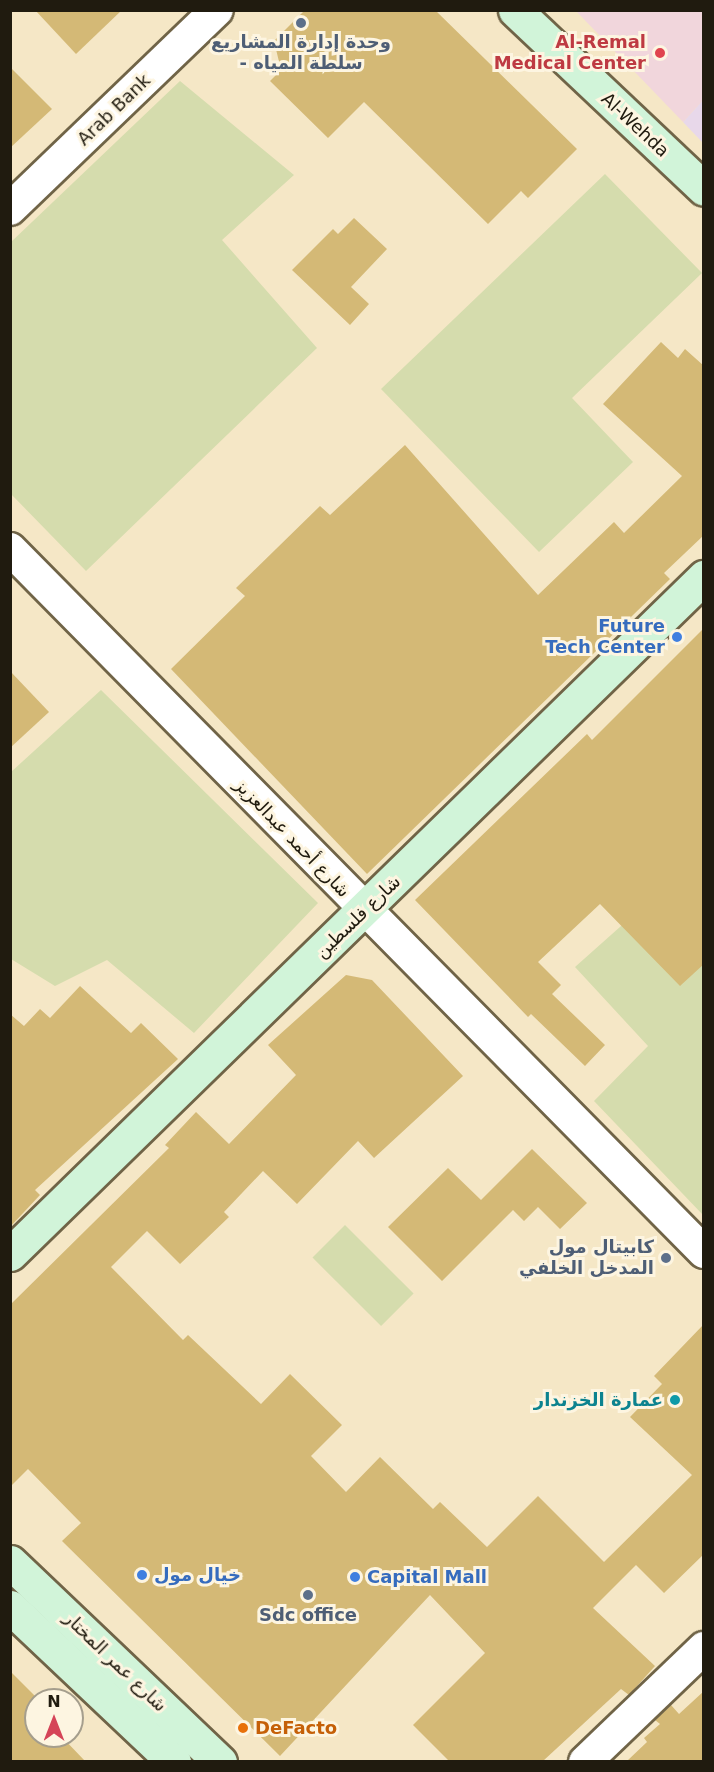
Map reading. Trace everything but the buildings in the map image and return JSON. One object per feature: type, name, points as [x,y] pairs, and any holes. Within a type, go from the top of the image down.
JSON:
[{"type":"street","name":"Arab Bank","points":[[10,209],[217,10]]},
{"type":"street","name":"Al-Wehda","points":[[515,10],[704,189]]},
{"type":"street","name":"شارع أحمد عبدالعزيز","points":[[10,549],[364,911],[704,1252]]},
{"type":"street","name":"شارع فلسطين","points":[[10,1254],[704,577]]},
{"type":"street","name":"شارع عمر المختار","points":[[10,1562],[220,1761]]},
{"type":"street","name":"شارع عمر المختار","points":[[10,1607],[174,1761]]},
{"type":"street","points":[[585,1761],[704,1648]]},
{"type":"shaded area","name":"Al-Remal Medical Center","points":[[576,11],[703,11],[703,100],[683,122]]},
{"type":"shaded area","points":[[703,100],[703,143],[683,122]]},
{"type":"green space","points":[[180,81],[294,175],[222,240],[317,348],[86,571],[11,494],[11,242]]},
{"type":"green space","points":[[605,174],[702,273],[572,398],[633,462],[539,552],[381,389]]},
{"type":"green space","points":[[101,690],[318,903],[194,1033],[107,960],[55,986],[11,959],[11,772]]},
{"type":"green space","points":[[703,853],[703,1215],[594,1101],[648,1046],[575,967]]},
{"type":"green space","points":[[345,1225],[414,1294],[381,1326],[312,1258]]},
{"type":"place","name":"وحدة إدارة المشاريع - سلطة المياه","points":[[301,23]]},
{"type":"place","name":"Al-Remal Medical Center","points":[[660,53]]},
{"type":"place","name":"Future Tech Center","points":[[677,637]]},
{"type":"place","name":"كابيتال مول المدخل الخلفي","points":[[666,1258]]},
{"type":"place","name":"عمارة الخزندار","points":[[675,1400]]},
{"type":"place","name":"خيال مول","points":[[142,1575]]},
{"type":"place","name":"Capital Mall","points":[[355,1577]]},
{"type":"place","name":"Sdc office","points":[[308,1595]]},
{"type":"place","name":"DeFacto","points":[[243,1728]]}]
